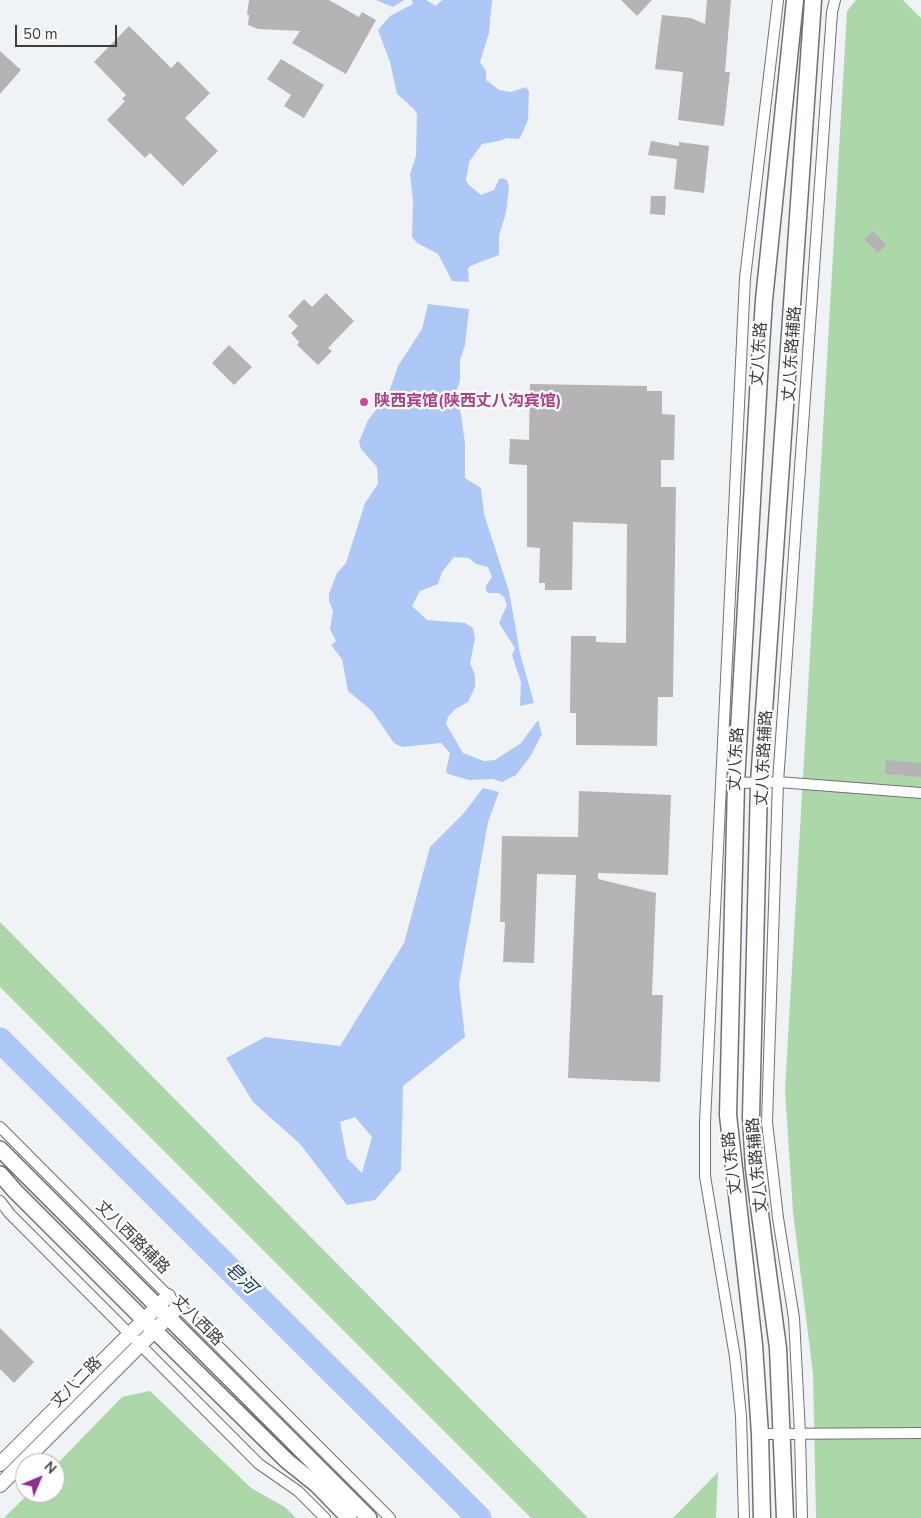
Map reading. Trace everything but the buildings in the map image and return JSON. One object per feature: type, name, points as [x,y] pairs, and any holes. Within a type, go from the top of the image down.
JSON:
[{"type":"main road","name":"丈八东路","points":[[762,1518],[760,1434],[754,1345],[728,1115],[736,783],[764,300],[794,0]]},
{"type":"main road","name":"丈八东路","points":[[785,1518],[778,1348],[754,1168],[751,1117],[759,783],[813,1]]},
{"type":"main road","name":"丈八西路","points":[[0,1149],[168,1306],[369,1518]]},
{"type":"main road","points":[[0,1174],[149,1325],[287,1461],[317,1485],[349,1518]]},
{"type":"street","points":[[744,1518],[736,1367],[706,1176],[706,1122],[745,278],[778,0]]},
{"type":"street","name":"丈八东路辅路","points":[[802,1518],[794,1318],[778,1218],[767,1122],[778,782],[832,12],[835,0]]},
{"type":"street","points":[[736,783],[778,782],[921,792]]},
{"type":"street","name":"丈八西路辅路","points":[[0,1127],[168,1306],[390,1518]]},
{"type":"street","points":[[0,1202],[259,1464],[298,1491],[325,1518]]},
{"type":"street","name":"丈八二路","points":[[0,1485],[140,1345],[149,1325],[168,1306]]},
{"type":"street","name":"丈八二路","points":[[0,1464],[129,1334],[149,1325]]},
{"type":"street","points":[[760,1434],[921,1433]]},
{"type":"green space","points":[[856,0],[903,0],[921,18],[921,1518],[816,1518],[813,1374],[793,1212],[785,1090],[847,11]]},
{"type":"green space","points":[[0,922],[588,1518],[531,1518],[0,987]]},
{"type":"green space","points":[[150,1391],[251,1488],[285,1507],[296,1518],[4,1518],[19,1503],[65,1503],[65,1456],[122,1397]]},
{"type":"green space","points":[[718,1472],[716,1518],[673,1518]]},
{"type":"water","points":[[376,0],[404,0],[393,7]]},
{"type":"water","points":[[412,0],[426,0],[436,6],[442,0],[492,0],[489,33],[480,62],[486,71],[486,80],[499,90],[511,92],[526,87],[529,91],[528,120],[520,138],[507,138],[482,144],[469,162],[466,180],[481,195],[494,190],[499,179],[502,178],[507,180],[509,186],[506,213],[499,235],[499,255],[470,266],[468,269],[469,282],[452,281],[438,254],[417,243],[412,237],[413,201],[410,174],[416,156],[417,114],[397,94],[390,62],[378,30],[390,16],[413,4]]},
{"type":"water","points":[[428,304],[469,309],[465,345],[460,360],[460,380],[455,396],[461,414],[465,444],[465,478],[481,488],[484,514],[509,591],[520,653],[534,703],[520,706],[521,682],[512,655],[515,648],[499,623],[507,605],[504,597],[499,593],[488,593],[486,591],[486,586],[492,577],[488,567],[476,564],[469,558],[454,557],[442,572],[438,584],[420,591],[412,606],[427,620],[465,623],[473,628],[475,639],[470,663],[475,675],[475,687],[468,702],[455,709],[448,717],[446,724],[463,753],[484,761],[495,760],[521,743],[538,720],[542,734],[530,757],[516,775],[502,782],[493,779],[469,780],[448,774],[446,771],[450,753],[441,743],[402,747],[394,743],[372,711],[348,691],[342,659],[331,645],[336,641],[330,629],[333,611],[329,601],[329,594],[337,573],[346,563],[365,503],[378,484],[377,467],[361,449],[359,442],[368,420],[388,395],[398,366],[422,329]]},
{"type":"water","points":[[483,788],[499,792],[488,822],[459,984],[465,1037],[403,1086],[401,1170],[375,1200],[347,1205],[300,1144],[253,1102],[226,1058],[265,1037],[340,1046],[404,943],[430,847],[463,814]],"holes":[[[355,1117],[372,1137],[362,1173],[347,1158],[340,1122]]]},
{"type":"waterway","name":"皂河","points":[[0,1040],[479,1518]]},
{"type":"place","name":"陕西宾馆(陕西丈八沟宾馆)","points":[[364,402]]}]
